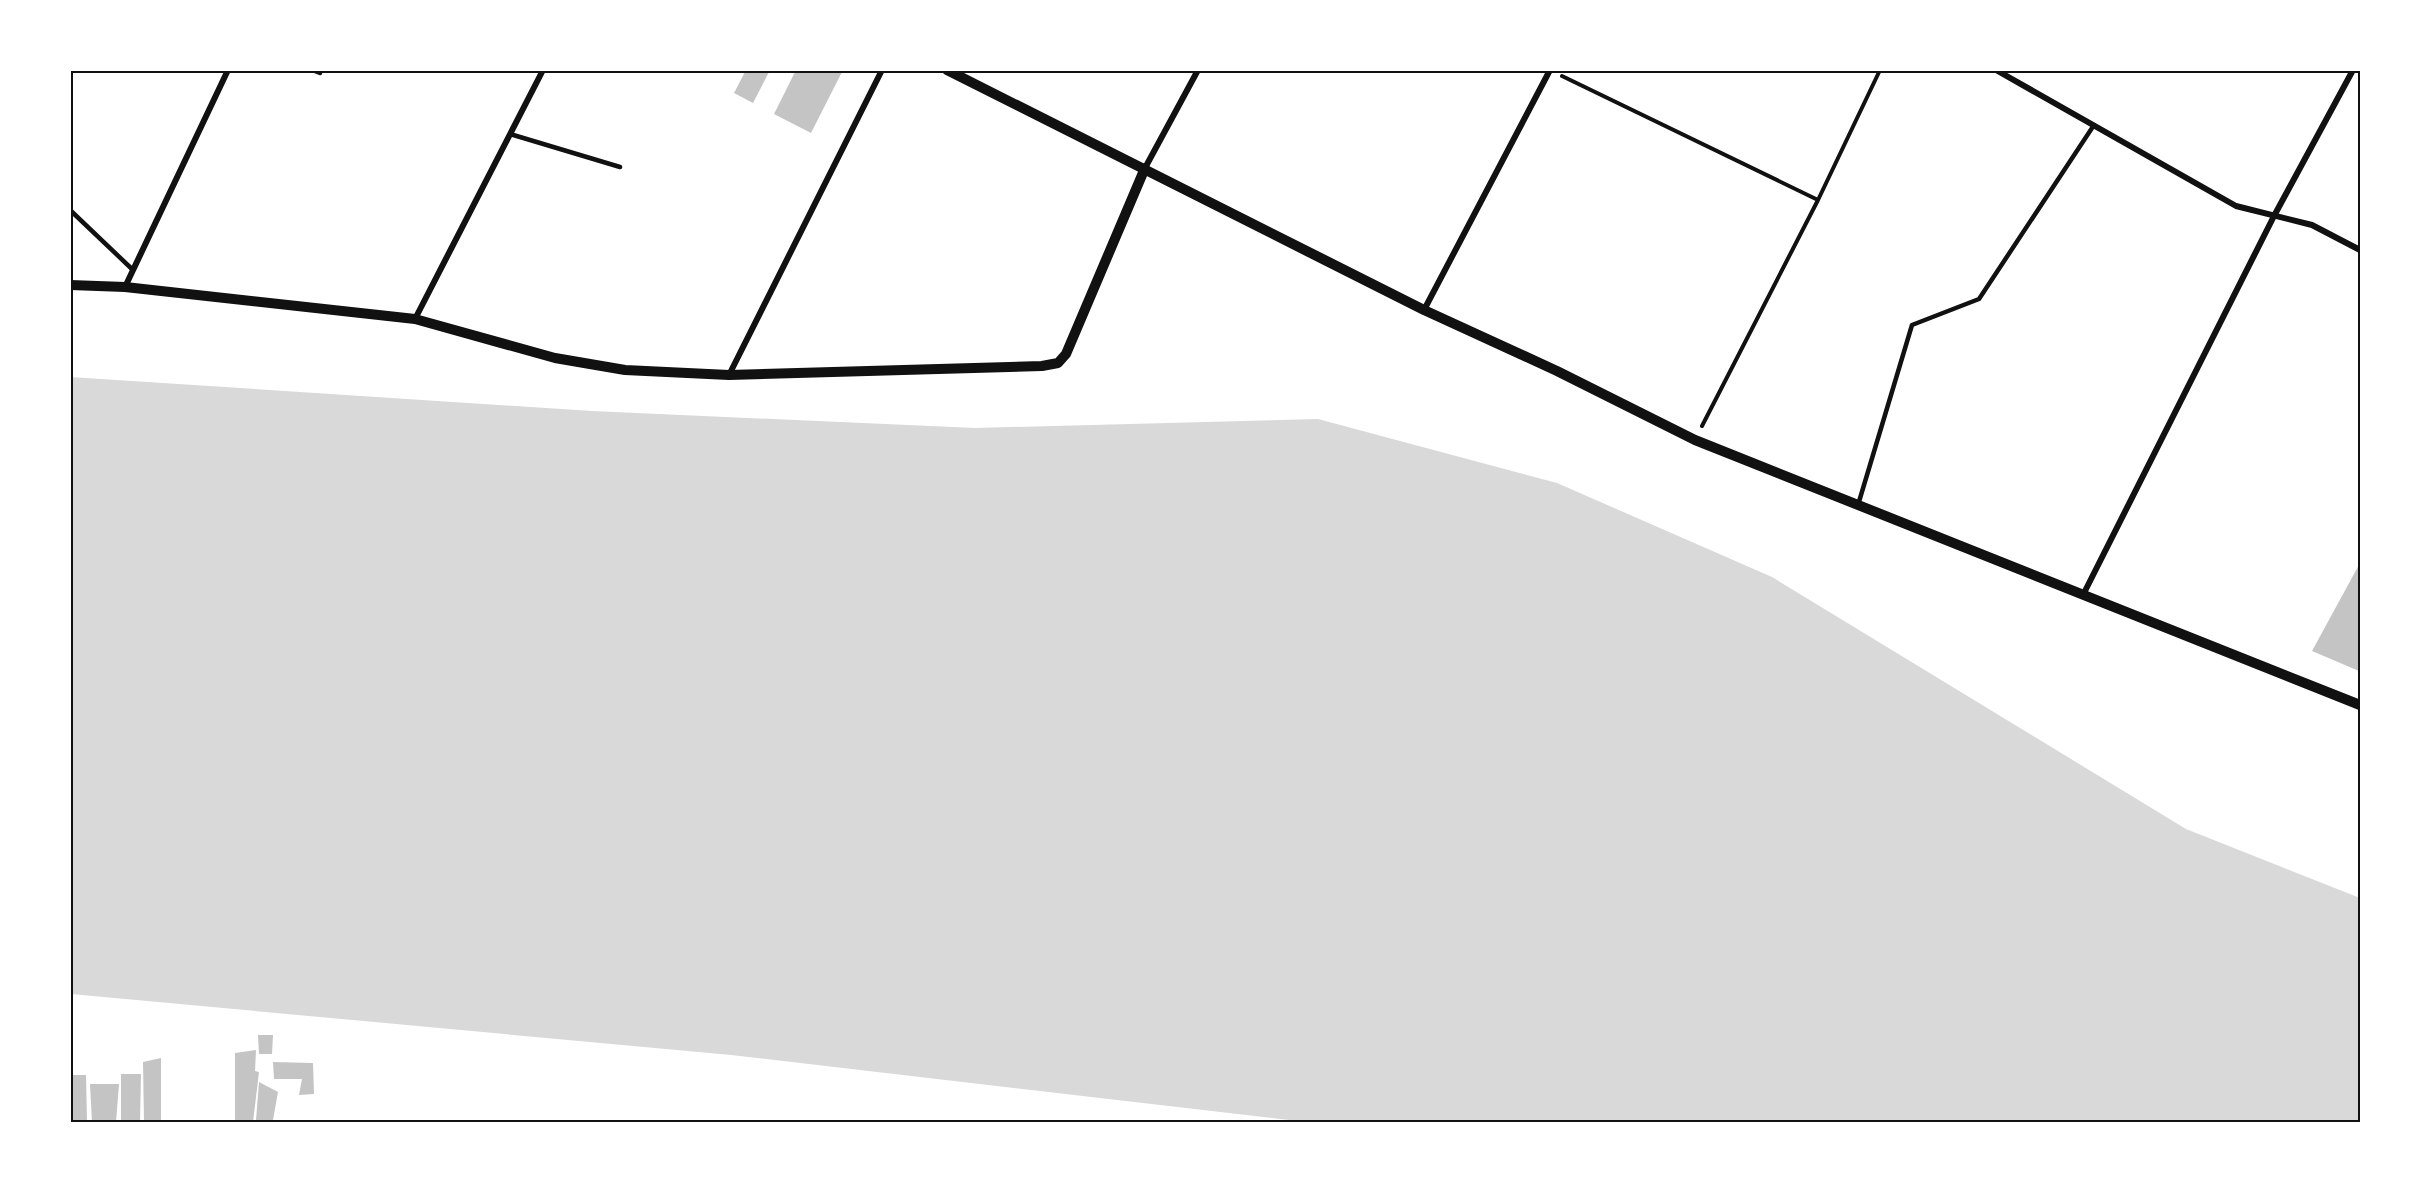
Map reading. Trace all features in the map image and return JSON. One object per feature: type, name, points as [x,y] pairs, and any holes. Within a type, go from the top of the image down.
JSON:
[{"type":"street","points":[[125,287],[228,70]]},
{"type":"street","points":[[415,320],[543,70]]},
{"type":"street","points":[[729,375],[882,70]]},
{"type":"street","points":[[947,70],[1424,310],[1557,371],[1695,440],[2361,705]]},
{"type":"street","points":[[70,285],[125,287],[415,320],[555,358],[625,370],[729,375],[1042,366],[1058,363],[1066,354],[1145,168],[1198,70]]},
{"type":"street","points":[[1424,310],[1550,70]]},
{"type":"street","points":[[1996,70],[2236,206],[2312,225],[2361,250]]},
{"type":"street","points":[[2083,595],[2274,216],[2352,70]]},
{"type":"lane","points":[[312,70],[320,73]]},
{"type":"lane","points":[[1858,505],[1912,325],[1979,299],[2094,125]]},
{"type":"lane","points":[[510,134],[620,168]]},
{"type":"lane","points":[[70,210],[133,270]]},
{"type":"path","points":[[1695,440],[1818,200],[1880,70]]},
{"type":"path","points":[[1561,76],[1818,200]]},
{"type":"shaded area","points":[[70,377],[592,411],[975,428],[1318,419],[1557,483],[1772,577],[2186,829],[2360,898],[2360,1122],[1306,1122],[731,1055],[71,994]]},
{"type":"building","points":[[746,70],[770,70],[753,103],[734,93]]},
{"type":"building","points":[[796,70],[843,70],[811,133],[774,114]]},
{"type":"building","points":[[2360,563],[2360,671],[2359,671],[2312,651]]},
{"type":"building","points":[[258,1035],[273,1035],[272,1054],[259,1054]]},
{"type":"building","points":[[256,1050],[255,1071],[259,1072],[253,1122],[235,1121],[235,1053]]},
{"type":"building","points":[[161,1058],[161,1122],[144,1122],[143,1062]]},
{"type":"building","points":[[273,1062],[313,1063],[314,1094],[299,1095],[302,1079],[274,1079]]},
{"type":"building","points":[[121,1074],[141,1074],[140,1122],[121,1122]]},
{"type":"building","points":[[70,1075],[86,1075],[87,1122],[70,1122]]},
{"type":"building","points":[[259,1082],[278,1092],[273,1120],[256,1120]]},
{"type":"building","points":[[90,1084],[119,1084],[116,1122],[92,1122]]}]
